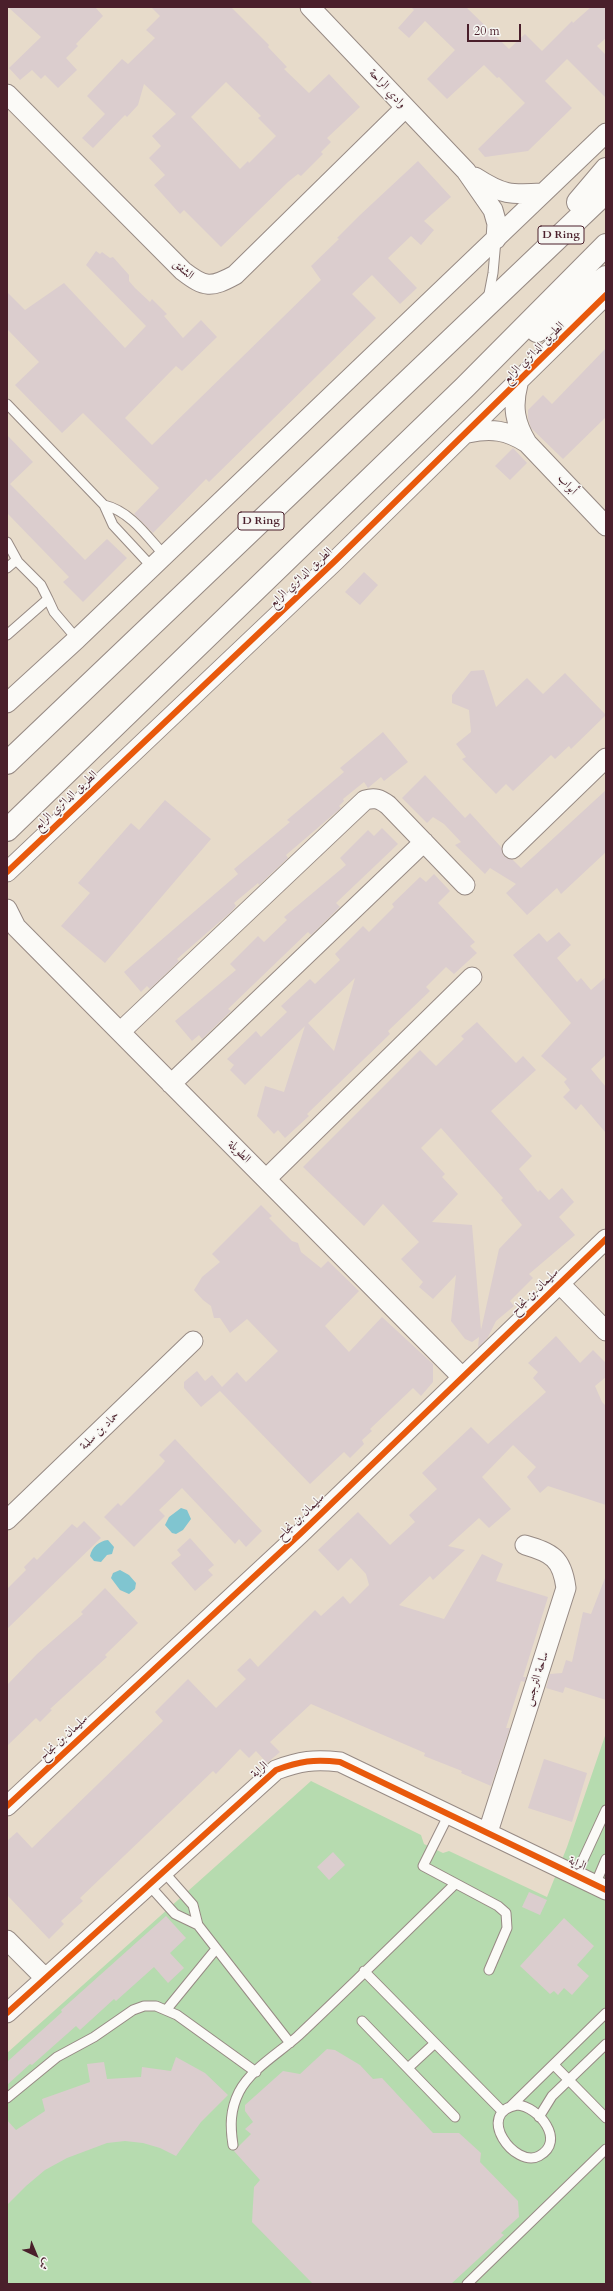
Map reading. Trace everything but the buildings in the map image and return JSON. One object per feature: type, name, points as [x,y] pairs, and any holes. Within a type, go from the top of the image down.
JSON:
[{"type":"main road","points":[[515,279],[606,169]]},
{"type":"main road","name":"D Ring","points":[[7,763],[606,192]]},
{"type":"main road","name":"الطريق الدائري الرابع","points":[[7,830],[465,387],[606,245]]},
{"type":"main road","points":[[465,387],[606,277]]},
{"type":"street","name":"وادي الراحة","points":[[310,7],[466,171],[493,210],[497,224],[496,239]]},
{"type":"street","name":"الشفق","points":[[7,94],[183,272],[198,283],[218,284],[235,275],[405,108]]},
{"type":"street","points":[[7,703],[77,639],[606,133]]},
{"type":"street","name":"وادي الراحة","points":[[466,171],[497,191],[508,194],[542,193]]},
{"type":"street","name":"الطريق الدائري الرابع","points":[[7,872],[468,433],[606,295]]},
{"type":"street","name":"أبواب","points":[[518,384],[514,399],[514,415],[519,430],[527,443],[606,526]]},
{"type":"street","name":"أبواب","points":[[468,433],[483,429],[499,430],[514,435],[527,443]]},
{"type":"street","points":[[512,849],[606,758]]},
{"type":"street","points":[[120,1032],[365,800],[373,798],[382,800],[465,885]]},
{"type":"street","points":[[171,1084],[424,842]]},
{"type":"street","name":"الطويلة","points":[[7,908],[12,924],[462,1377]]},
{"type":"street","points":[[266,1179],[472,977]]},
{"type":"street","name":"سليمان بن نجاح","points":[[7,1806],[300,1534],[606,1239]]},
{"type":"street","points":[[560,1284],[606,1332]]},
{"type":"street","name":"حماد بن سلمة","points":[[7,1520],[193,1341]]},
{"type":"street","name":"ساحة النرجس","points":[[488,1832],[566,1588],[564,1574],[560,1563],[546,1551],[525,1545]]},
{"type":"street","name":"الراية","points":[[7,2013],[148,1884],[276,1770],[300,1761],[320,1760],[340,1762],[600,1887]]},
{"type":"street","points":[[7,1940],[45,1978]]},
{"type":"lane","points":[[487,307],[494,273],[496,239]]},
{"type":"lane","points":[[7,404],[104,505],[113,525],[158,561]]},
{"type":"lane","points":[[104,505],[116,508],[125,514],[158,561]]},
{"type":"lane","points":[[7,542],[18,562],[41,585],[54,612],[77,639]]},
{"type":"lane","points":[[7,568],[14,562],[18,562]]},
{"type":"lane","points":[[7,635],[48,599]]},
{"type":"lane","points":[[576,1875],[606,1810]]},
{"type":"lane","points":[[448,1814],[423,1866],[498,1906],[506,1913],[507,1928],[489,1970]]},
{"type":"lane","points":[[600,1887],[606,1859]]},
{"type":"lane","points":[[163,1871],[193,1905],[198,1925],[290,2043]]},
{"type":"lane","points":[[148,1884],[175,1914],[198,1925]]},
{"type":"lane","points":[[233,2145],[230,2119],[234,2105],[240,2091],[256,2072],[290,2043],[455,1884]]},
{"type":"lane","points":[[167,2009],[216,1949]]},
{"type":"lane","points":[[364,1971],[502,2112]]},
{"type":"lane","points":[[7,2098],[57,2057],[94,2037],[132,2010],[156,2006],[167,2009],[256,2072]]},
{"type":"lane","points":[[511,2106],[522,2105],[540,2117],[549,2128],[551,2136],[550,2145],[545,2152],[530,2158],[518,2153],[501,2136],[498,2124],[502,2112],[511,2106],[606,2013]]},
{"type":"lane","points":[[362,2021],[455,2117]]},
{"type":"lane","points":[[408,2068],[435,2043]]},
{"type":"lane","points":[[540,2117],[552,2096],[606,2044]]},
{"type":"lane","points":[[554,2065],[606,2118]]},
{"type":"lane","points":[[467,2284],[606,2149]]},
{"type":"green space","points":[[606,1733],[606,2284],[7,2284],[7,2053],[311,1781],[421,1835],[424,1844],[443,1853],[449,1851],[547,1897],[567,1847]]},
{"type":"water","points":[[181,1508],[187,1510],[191,1519],[183,1530],[176,1534],[172,1533],[165,1525],[169,1517]]},
{"type":"water","points":[[108,1540],[114,1547],[112,1554],[107,1555],[101,1562],[94,1561],[90,1556],[94,1547],[99,1543]]},
{"type":"water","points":[[120,1570],[129,1575],[136,1583],[135,1589],[129,1594],[120,1590],[111,1578],[113,1573]]},
{"type":"cycle path","points":[[7,872],[336,560],[606,295]]},
{"type":"cycle path","points":[[7,1806],[300,1534],[606,1239]]},
{"type":"cycle path","points":[[7,2013],[276,1770],[300,1763],[315,1761],[340,1762],[606,1890]]}]
